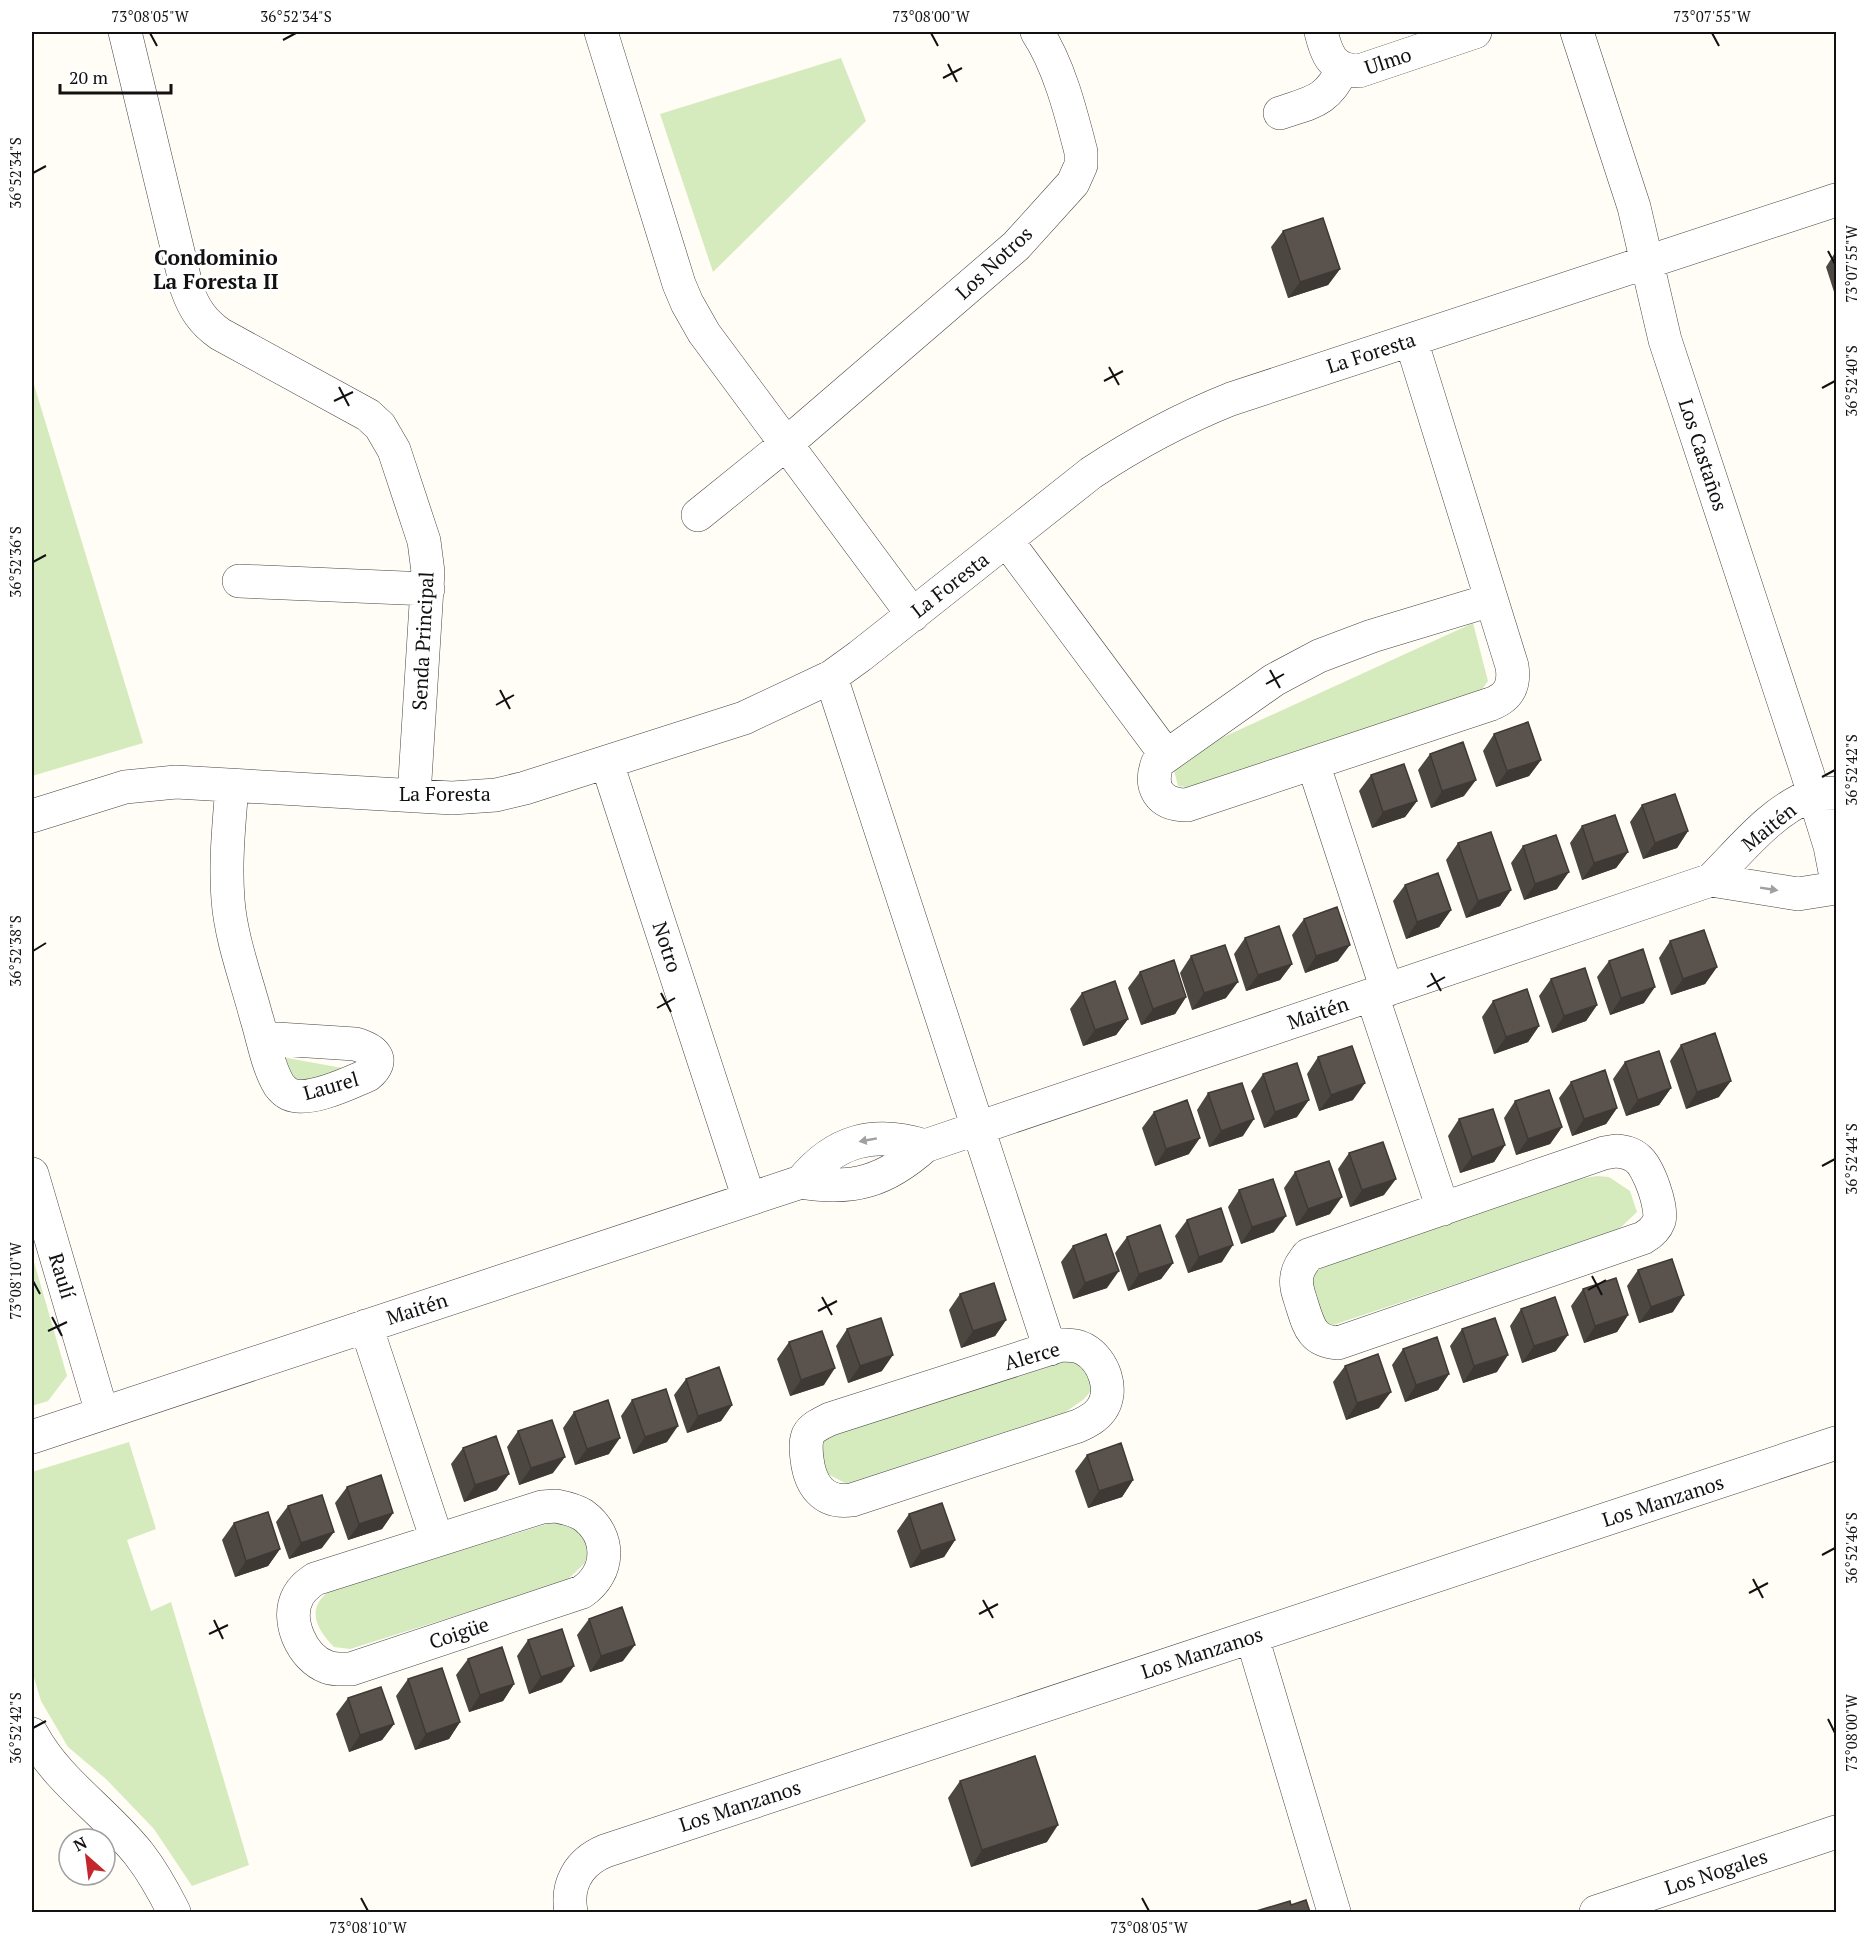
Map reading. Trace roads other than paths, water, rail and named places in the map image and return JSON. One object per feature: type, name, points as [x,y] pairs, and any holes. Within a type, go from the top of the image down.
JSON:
[{"type":"street","name":"Senda Principal","points":[[125,32],[192,303],[204,321],[220,334],[368,415],[380,426],[394,450],[424,541],[427,557],[428,588],[414,795]]},
{"type":"street","points":[[601,32],[679,284],[687,303],[704,333],[913,615]]},
{"type":"street","name":"Los Notros","points":[[698,515],[786,444],[1000,261],[1073,183],[1081,165],[1081,152],[1054,63],[1037,32]]},
{"type":"street","name":"Ulmo","points":[[1320,32],[1329,56],[1343,68],[1359,71],[1475,32]]},
{"type":"street","name":"Los Castaños","points":[[1577,32],[1634,207],[1663,332],[1825,793],[1830,846],[1836,877]]},
{"type":"street","points":[[1280,113],[1317,101],[1334,86],[1343,68]]},
{"type":"street","name":"La Foresta","points":[[32,816],[98,795],[146,784],[176,783],[467,798],[496,795],[607,764],[744,718],[831,677],[913,615],[1091,473],[1160,430],[1231,399],[1836,200]]},
{"type":"street","points":[[1411,340],[1512,666],[1514,678],[1511,690],[1502,700],[1186,804],[1176,805],[1165,801],[1157,793],[1154,772],[1158,762],[1274,680],[1319,656],[1372,636],[1491,600]]},
{"type":"street","points":[[1007,541],[1166,755]]},
{"type":"street","points":[[239,581],[428,588]]},
{"type":"street","points":[[831,677],[1050,1349]]},
{"type":"street","points":[[1313,763],[1443,1209]]},
{"type":"street","name":"Notro","points":[[607,764],[749,1199]]},
{"type":"street","points":[[232,786],[228,833],[228,900],[236,943],[262,1038]]},
{"type":"street","name":"Maitén","points":[[32,1437],[801,1182],[823,1186],[845,1186],[867,1182],[888,1174],[925,1146],[1711,880],[1776,816],[1825,793]]},
{"type":"street","name":"Maitén","points":[[1711,880],[1798,894],[1836,888]]},
{"type":"street","points":[[1616,1151],[1629,1152],[1643,1164],[1660,1209],[1660,1218],[1657,1226],[1643,1238],[1338,1342],[1327,1342],[1310,1329],[1297,1290],[1296,1278],[1299,1267],[1308,1255],[1443,1209],[1616,1151]]},
{"type":"street","name":"Raulí","points":[[32,1174],[102,1413]]},
{"type":"street","points":[[366,1326],[437,1540]]},
{"type":"street","name":"Alerce","points":[[1061,1345],[1073,1345],[1094,1356],[1101,1366],[1106,1377],[1106,1400],[1101,1410],[1091,1420],[852,1500],[839,1502],[827,1497],[813,1483],[805,1450],[808,1434],[818,1425],[830,1419],[1050,1349],[1061,1345]]},
{"type":"street","name":"Los Manzanos","points":[[572,1912],[569,1902],[570,1889],[575,1876],[592,1856],[605,1851],[1836,1443]]},
{"type":"street","name":"Coigüe","points":[[542,1507],[570,1508],[591,1522],[603,1542],[603,1565],[592,1586],[582,1592],[351,1669],[328,1668],[308,1654],[301,1645],[294,1619],[294,1607],[305,1586],[315,1579],[437,1540],[542,1507]]},
{"type":"street","points":[[1252,1637],[1334,1912]]},
{"type":"street","points":[[32,1734],[60,1774],[138,1853],[159,1882],[174,1912]]},
{"type":"street","name":"Los Nogales","points":[[1596,1912],[1836,1832]]},
{"type":"district","name":"Condominio La Foresta II","points":[[216,270]]}]
